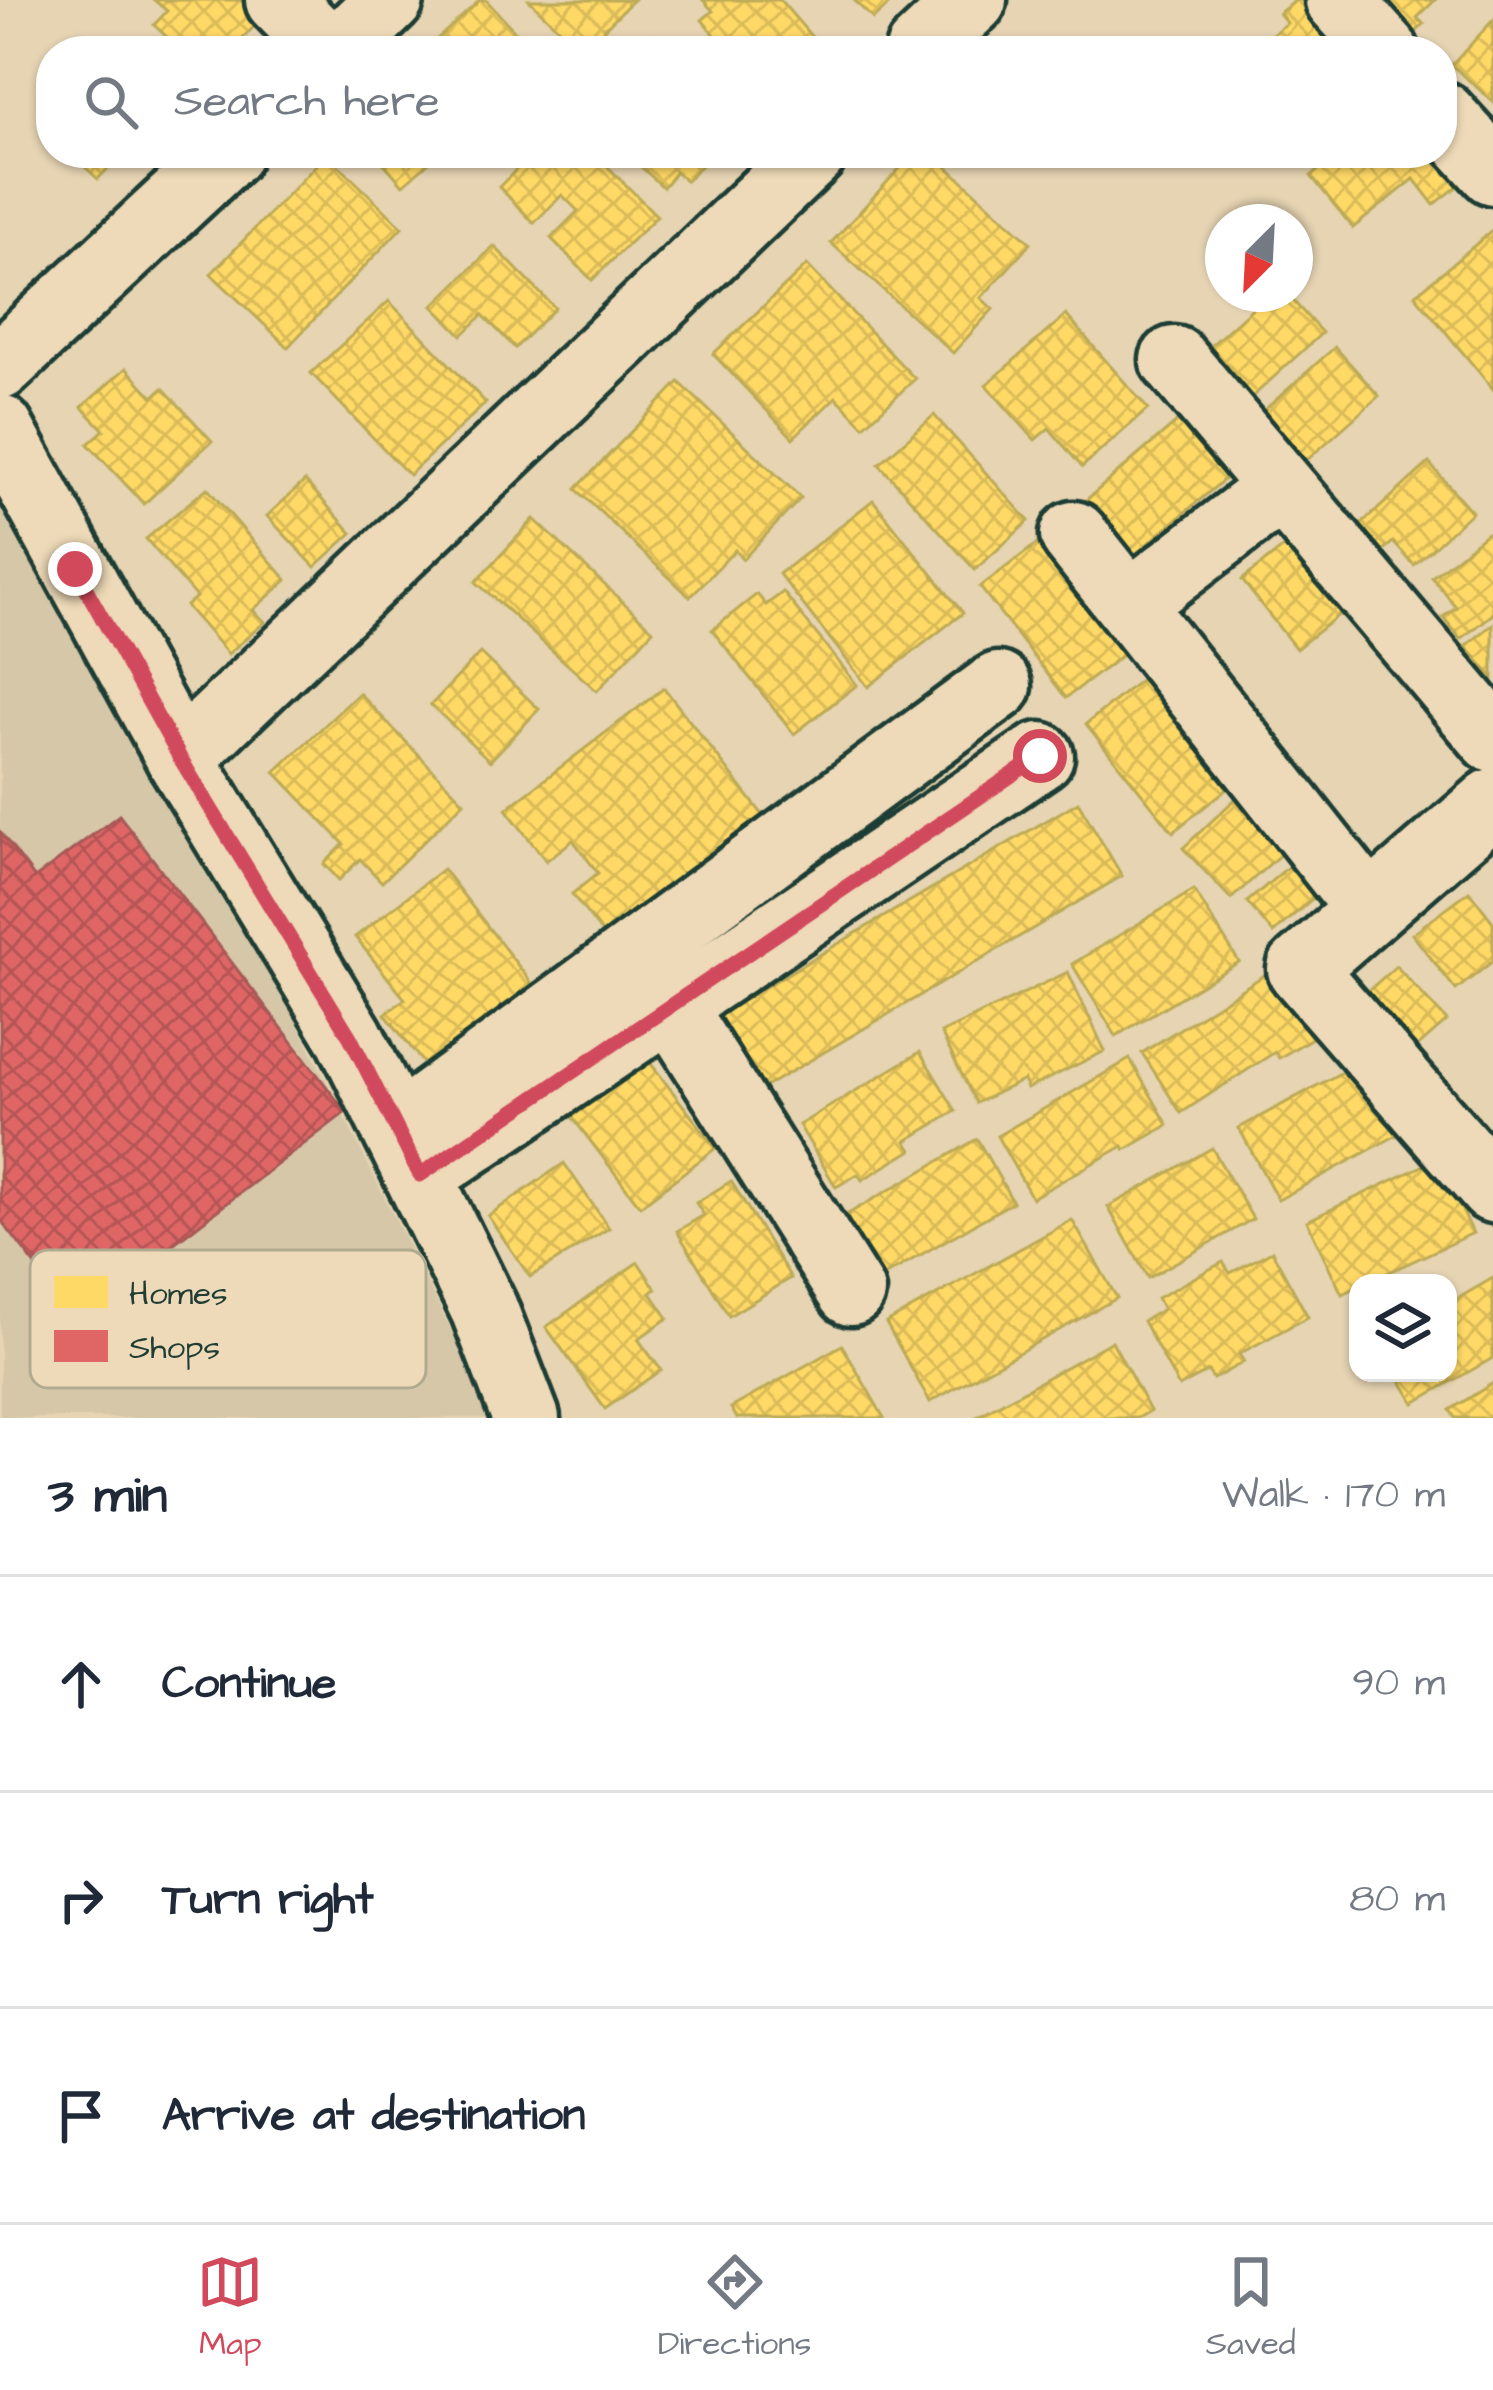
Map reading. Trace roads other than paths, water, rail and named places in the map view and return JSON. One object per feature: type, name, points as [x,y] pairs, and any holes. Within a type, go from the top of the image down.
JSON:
[{"type":"street","points":[[279,0],[317,36]]},
{"type":"street","points":[[350,36],[390,0]]},
{"type":"street","points":[[936,36],[973,0]]},
{"type":"street","points":[[1339,0],[1371,36]]},
{"type":"street","points":[[1457,131],[1493,171]]},
{"type":"street","points":[[0,366],[212,168]]},
{"type":"street","points":[[180,758],[797,168]]},
{"type":"street","points":[[1174,360],[1493,738]]},
{"type":"street","points":[[1,435],[180,758],[350,1037],[484,1309],[526,1418]]},
{"type":"street","points":[[1130,604],[1282,488]]},
{"type":"street","points":[[1074,535],[1369,909]]},
{"type":"street","points":[[409,1152],[998,686]]},
{"type":"street","points":[[409,1152],[670,1006],[1040,756]]},
{"type":"street","points":[[1493,802],[1301,969],[1493,1189]]},
{"type":"street","points":[[670,1006],[851,1292]]}]
